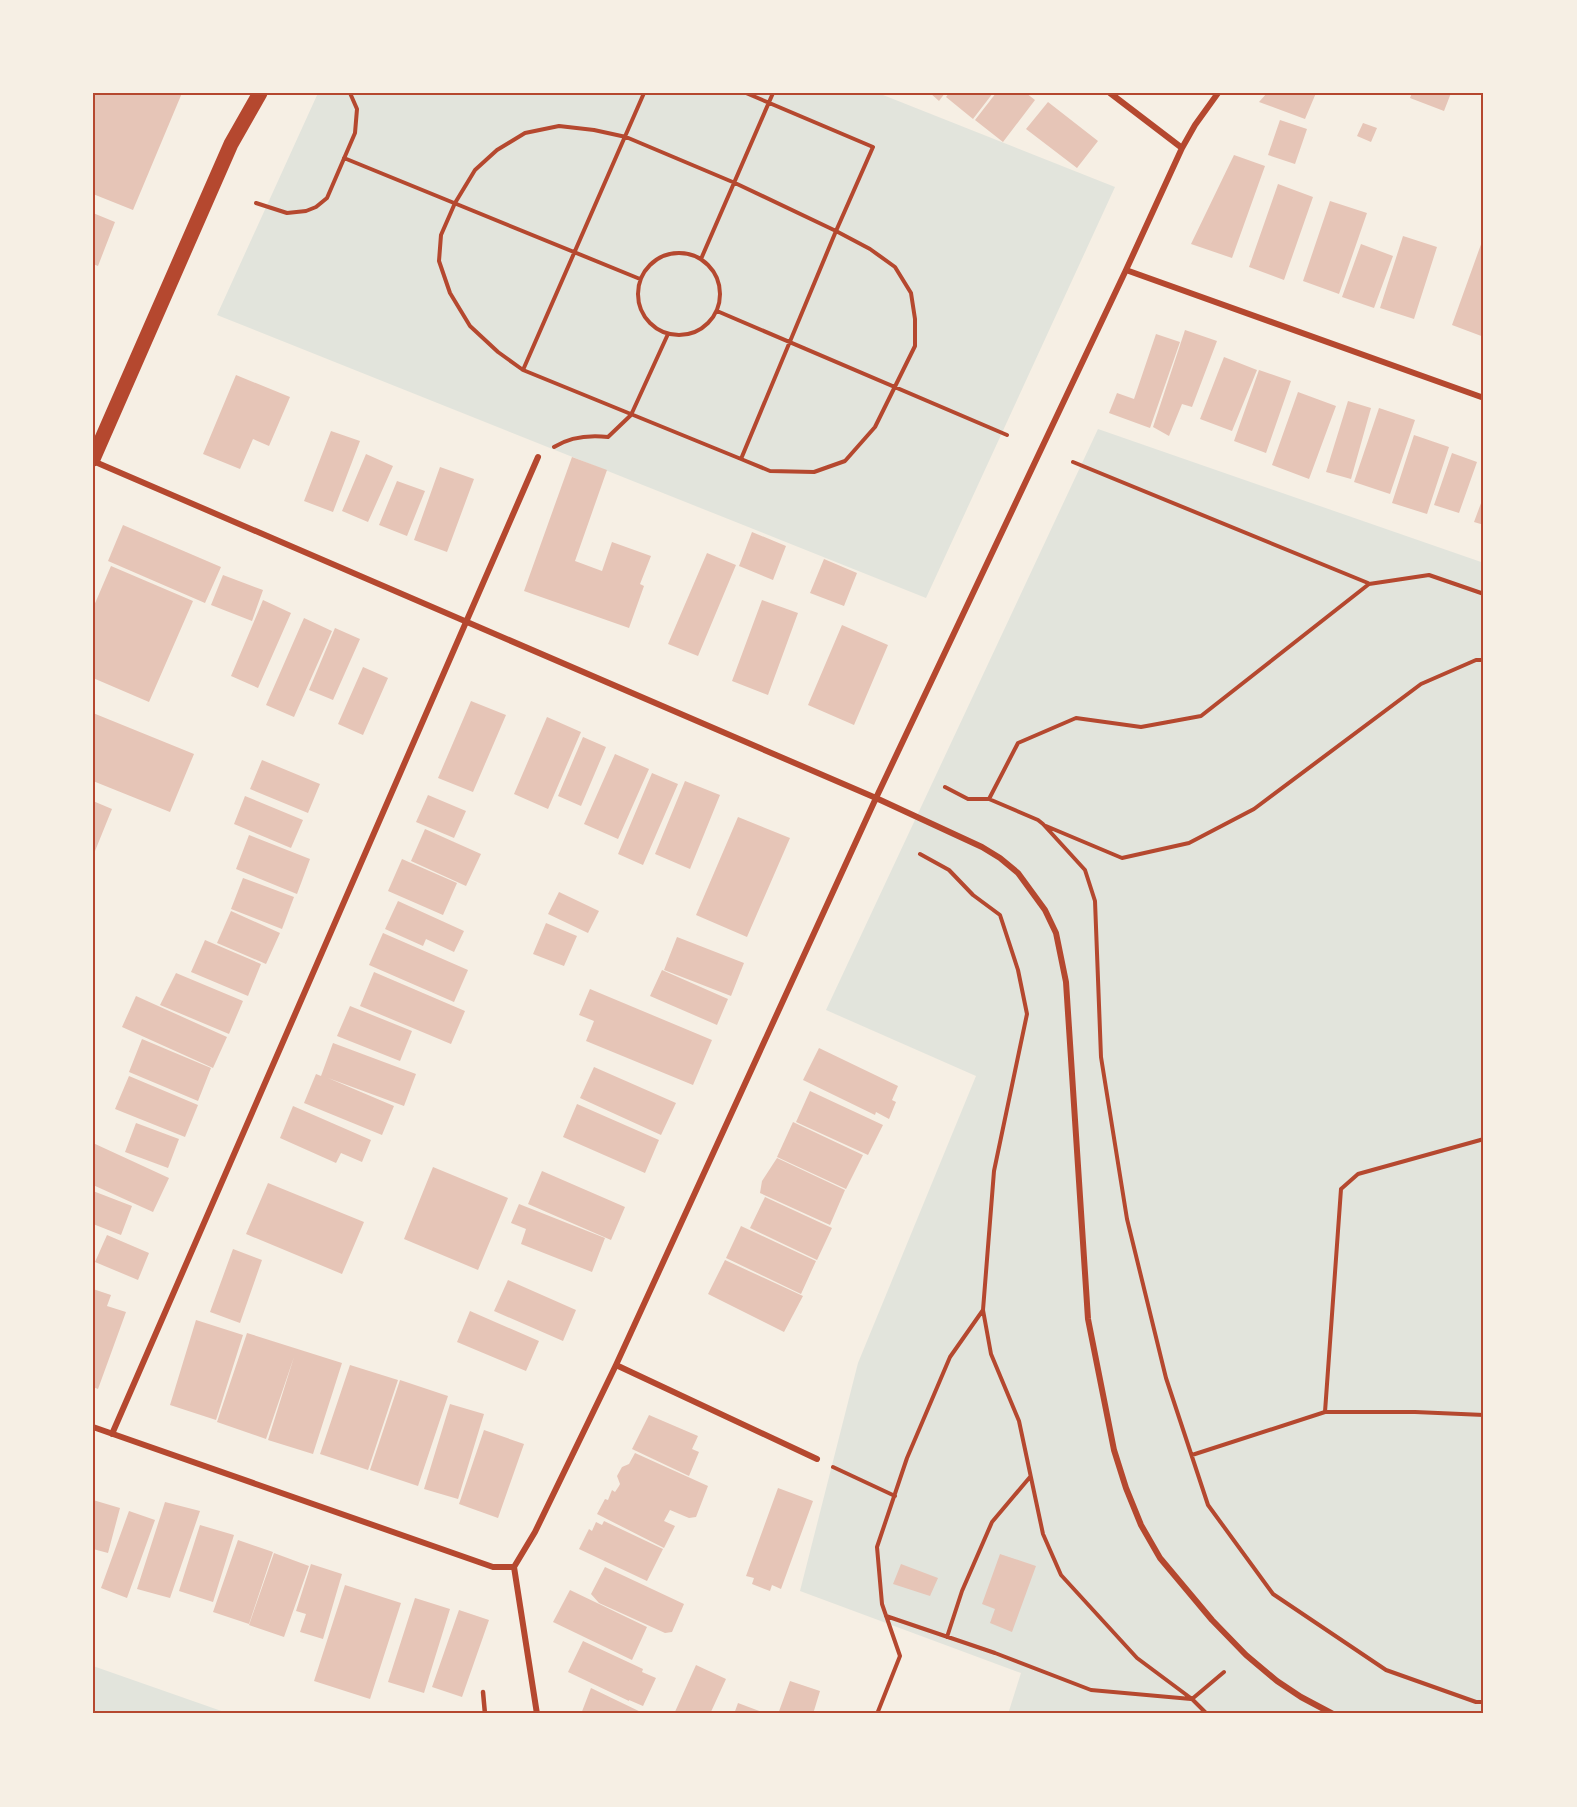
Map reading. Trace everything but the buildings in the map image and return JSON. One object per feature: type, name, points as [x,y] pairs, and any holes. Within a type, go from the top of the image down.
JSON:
[{"type":"main road","points":[[93,460],[231,144],[260,93]]},
{"type":"street","points":[[1110,93],[1182,148]]},
{"type":"street","points":[[537,1714],[514,1567],[536,1532],[616,1365],[876,798],[1182,148],[1218,93]]},
{"type":"street","points":[[1126,270],[1484,398]]},
{"type":"street","points":[[112,1434],[538,457]]},
{"type":"street","points":[[93,460],[876,798],[972,842],[1000,858],[1018,873],[1032,889],[1045,910],[1056,933],[1061,955],[1069,1008],[1088,1319],[1112,1438],[1126,1488],[1141,1525],[1160,1558],[1212,1620],[1246,1655],[1277,1681],[1301,1698],[1333,1714]]},
{"type":"street","points":[[616,1365],[817,1459]]},
{"type":"street","points":[[93,1427],[493,1567],[514,1567]]},
{"type":"lane","points":[[483,1692],[485,1714]]},
{"type":"path","points":[[256,203],[286,213],[306,211],[316,207],[327,198],[355,133],[357,108],[350,93]]},
{"type":"path","points":[[523,370],[644,93]]},
{"type":"path","points":[[741,459],[873,147],[746,93]]},
{"type":"path","points":[[701,259],[773,93]]},
{"type":"path","points":[[559,126],[626,137],[735,183],[836,231],[870,249],[895,267],[911,293],[915,319],[915,346],[875,427],[845,460],[814,472],[770,471],[523,370],[498,352],[470,326],[450,293],[439,261],[441,235],[455,203],[475,170],[497,150],[525,133],[559,126]]},
{"type":"path","points":[[344,158],[640,279]]},
{"type":"path","points":[[673,253],[701,259],[712,269],[719,283],[721,292],[717,311],[707,325],[692,334],[668,334],[656,329],[644,317],[638,298],[640,279],[658,258],[673,253]]},
{"type":"path","points":[[717,311],[1007,435]]},
{"type":"path","points":[[538,457],[565,440],[608,437],[631,414],[668,334]]},
{"type":"path","points":[[1073,462],[1369,584]]},
{"type":"path","points":[[989,799],[1018,743],[1076,718],[1141,727],[1201,716],[1369,584],[1429,574],[1484,594]]},
{"type":"path","points":[[1043,824],[1122,858],[1189,843],[1254,809],[1421,684],[1476,660],[1484,660]]},
{"type":"path","points":[[945,787],[968,799],[989,799],[1038,820],[1085,870],[1095,901],[1101,1057],[1127,1219],[1166,1378],[1208,1505],[1273,1594],[1386,1670],[1476,1702],[1484,1702]]},
{"type":"path","points":[[920,854],[949,870],[973,895],[1000,915],[1018,970],[1027,1014],[994,1171],[983,1310],[992,1354],[1019,1421],[1043,1534],[1061,1575],[1137,1658],[1192,1699],[1207,1714]]},
{"type":"path","points":[[1324,1412],[1341,1189],[1358,1174],[1484,1139]]},
{"type":"path","points":[[877,1714],[900,1656],[882,1604],[878,1547],[907,1458],[950,1357],[983,1310]]},
{"type":"path","points":[[1192,1455],[1324,1412],[1484,1415]]},
{"type":"path","points":[[817,1459],[895,1496]]},
{"type":"path","points":[[947,1637],[962,1591],[992,1522],[1031,1476]]},
{"type":"path","points":[[886,1616],[995,1653],[1091,1690],[1192,1699],[1224,1672]]},
{"type":"shaded area","points":[[318,93],[878,93],[1115,187],[926,598],[217,315]]},
{"type":"shaded area","points":[[1098,429],[1484,563],[1484,1714],[1008,1714],[1021,1673],[800,1591],[858,1363],[976,1076],[826,1010]]},
{"type":"shaded area","points":[[93,1666],[230,1714],[93,1714]]}]
